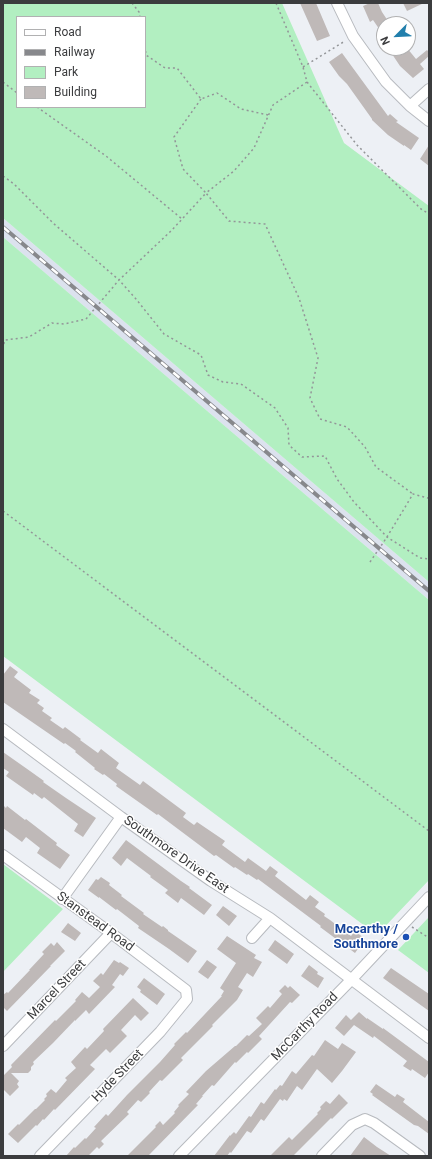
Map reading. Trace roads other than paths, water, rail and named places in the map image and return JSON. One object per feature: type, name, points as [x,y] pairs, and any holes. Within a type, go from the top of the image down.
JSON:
[{"type":"street","points":[[337,3],[353,36],[386,82],[410,106],[429,121]]},
{"type":"street","points":[[410,106],[429,89]]},
{"type":"street","name":"Southmore Drive East","points":[[3,729],[121,817],[211,881],[270,918],[429,1038]]},
{"type":"street","points":[[62,898],[121,817]]},
{"type":"street","name":"Stanstead Road","points":[[3,855],[186,990]]},
{"type":"street","name":"McCarthy Road","points":[[179,1156],[351,980],[429,897]]},
{"type":"street","points":[[252,938],[270,918]]},
{"type":"street","name":"Marcel Street","points":[[3,1046],[112,934]]},
{"type":"street","name":"Hyde Street","points":[[40,1156],[160,1032],[187,1000],[186,990]]},
{"type":"street","points":[[322,1156],[352,1125],[365,1119],[374,1123],[420,1156]]},
{"type":"railway","points":[[3,227],[429,591]]},
{"type":"place","name":"Mccarthy / Southmore","points":[[406,937]]}]
